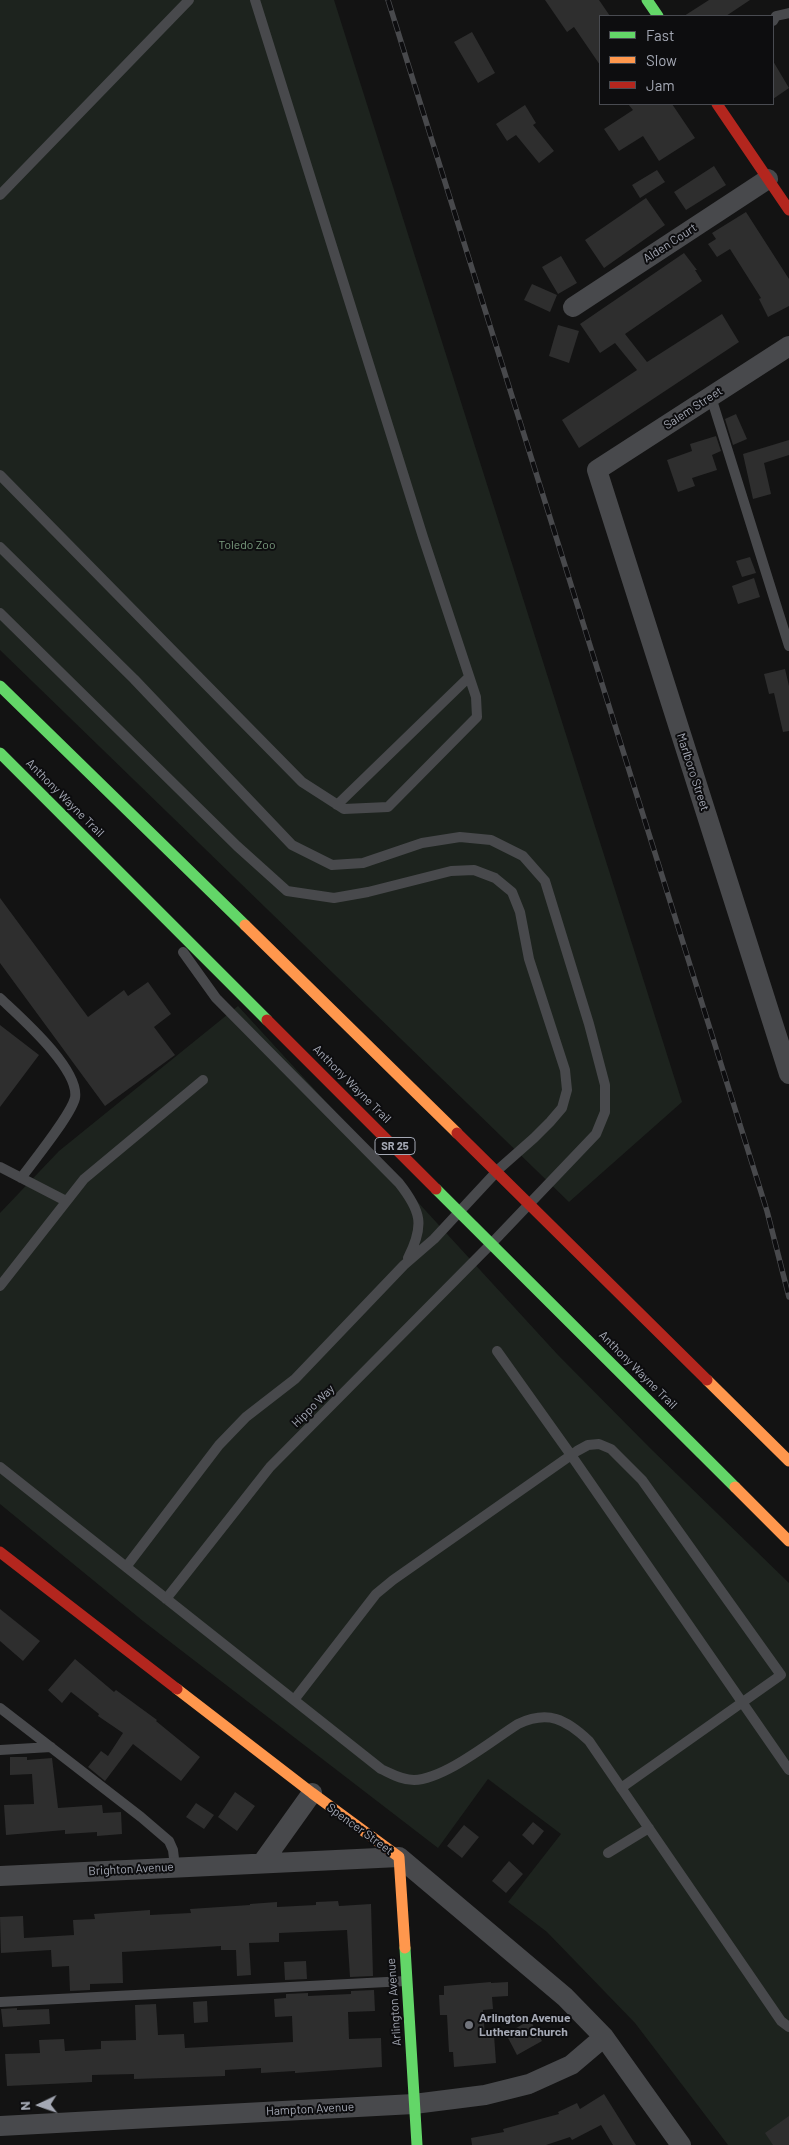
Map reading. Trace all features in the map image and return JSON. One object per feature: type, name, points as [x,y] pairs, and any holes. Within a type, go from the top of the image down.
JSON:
[{"type":"main road","points":[[648,0],[657,15]]},
{"type":"main road","points":[[718,105],[789,210]]},
{"type":"main road","points":[[0,686],[789,1461]]},
{"type":"main road","name":"Anthony Wayne Trail","points":[[0,753],[789,1541]]},
{"type":"main road","name":"Spencer Street","points":[[0,1552],[312,1793],[399,1857]]},
{"type":"main road","name":"Arlington Avenue","points":[[399,1857],[417,2145]]},
{"type":"street","name":"Alden Court","points":[[573,307],[768,179]]},
{"type":"street","name":"Salem Street","points":[[597,470],[789,346]]},
{"type":"street","name":"Marlboro Street","points":[[597,470],[789,1074]]},
{"type":"street","points":[[262,1863],[312,1793]]},
{"type":"street","name":"Brighton Avenue","points":[[0,1876],[399,1857]]},
{"type":"street","name":"Spencer Street","points":[[399,1857],[552,1985],[604,2037],[681,2145]]},
{"type":"street","name":"Hampton Avenue","points":[[0,2126],[414,2104],[485,2095],[530,2084],[571,2065],[604,2037]]},
{"type":"lane","points":[[0,195],[189,0]]},
{"type":"lane","points":[[0,476],[302,782],[344,809],[388,807],[477,717],[476,697],[255,0]]},
{"type":"lane","points":[[774,19],[776,16],[789,13]]},
{"type":"lane","points":[[710,397],[789,646]]},
{"type":"lane","name":"Hippo Way","points":[[0,547],[134,679],[292,845],[332,865],[363,863],[422,843],[460,837],[491,840],[523,856],[545,882],[589,1024],[605,1085],[605,1112],[596,1134],[492,1243],[270,1467],[166,1599]]},
{"type":"lane","points":[[0,612],[230,840],[287,892],[334,898],[368,892],[432,874],[474,870],[495,878],[512,892],[520,912],[529,959],[566,1070],[567,1090],[562,1108],[550,1122],[496,1172],[434,1238],[404,1266],[295,1378],[246,1417],[219,1445],[126,1567]]},
{"type":"lane","points":[[337,805],[469,677]]},
{"type":"lane","points":[[142,894],[216,998],[399,1183],[414,1201],[419,1220],[417,1240],[404,1266]]},
{"type":"lane","points":[[0,998],[63,1062],[74,1084],[75,1098],[62,1121],[21,1178]]},
{"type":"lane","points":[[0,1286],[84,1179],[203,1080]]},
{"type":"lane","points":[[0,1167],[66,1201]]},
{"type":"lane","points":[[497,1351],[789,1770]]},
{"type":"lane","points":[[294,1700],[376,1594],[393,1580],[571,1455],[588,1445],[599,1444],[611,1449],[642,1480],[781,1674],[621,1788]]},
{"type":"lane","points":[[0,1467],[381,1769],[397,1777],[413,1780],[430,1778],[445,1772],[518,1724],[531,1718],[558,1719],[574,1726],[589,1741],[781,2021],[789,2027]]},
{"type":"lane","points":[[0,1708],[141,1817],[170,1842],[175,1867]]},
{"type":"lane","points":[[0,1750],[51,1747]]},
{"type":"lane","points":[[608,1854],[649,1828]]},
{"type":"lane","points":[[0,2002],[407,1981]]},
{"type":"green space","name":"Toledo Zoo","points":[[0,0],[334,0],[682,1102],[569,1202],[0,650]]},
{"type":"green space","points":[[238,1006],[558,1355],[651,1449],[789,1583],[789,2145],[728,2145],[635,2023],[547,1932],[508,1902],[561,1834],[488,1779],[438,1848],[143,1621],[0,1504],[0,1213],[59,1151]]},
{"type":"building","points":[[545,0],[599,0],[609,15],[599,15],[599,64],[574,27],[567,32]]},
{"type":"building","points":[[709,0],[750,0],[728,15],[686,15]]},
{"type":"building","points":[[472,32],[495,73],[478,83],[454,42]]},
{"type":"building","points":[[774,63],[789,88],[774,98]]},
{"type":"building","points":[[525,105],[536,123],[533,125],[554,151],[539,163],[516,135],[507,141],[496,124]]},
{"type":"building","points":[[629,105],[673,105],[695,138],[659,161],[643,136],[619,151],[604,129],[633,110]]},
{"type":"building","points":[[714,166],[726,185],[686,210],[674,192]]},
{"type":"building","points":[[657,170],[665,182],[640,198],[632,185]]},
{"type":"building","points":[[646,198],[665,225],[604,268],[585,240]]},
{"type":"building","points":[[746,212],[789,279],[789,306],[768,317],[759,299],[761,298],[730,249],[717,257],[708,244],[716,239],[712,233]]},
{"type":"building","points":[[684,253],[697,270],[695,270],[702,281],[625,334],[647,362],[722,314],[739,342],[579,448],[562,420],[637,370],[615,343],[600,353],[580,324]]},
{"type":"building","points":[[561,256],[577,283],[558,294],[542,267]]},
{"type":"building","points":[[532,284],[557,295],[550,312],[524,300]]},
{"type":"building","points":[[558,325],[579,331],[569,363],[549,356]]},
{"type":"building","points":[[736,414],[747,439],[733,445],[725,419]]},
{"type":"building","points":[[716,436],[721,451],[712,455],[717,470],[692,478],[695,486],[678,492],[667,460],[692,451],[690,444]]},
{"type":"building","points":[[789,440],[789,455],[764,463],[771,494],[753,499],[743,454]]},
{"type":"building","points":[[750,557],[756,573],[742,577],[736,561]]},
{"type":"building","points":[[754,578],[760,597],[738,604],[732,586]]},
{"type":"building","points":[[785,669],[789,686],[789,731],[783,732],[774,693],[769,694],[764,674]]},
{"type":"building","points":[[0,898],[88,1017],[124,990],[128,996],[148,982],[171,1014],[154,1027],[175,1055],[105,1106],[0,963]]},
{"type":"building","points":[[0,1025],[39,1055],[0,1107]]},
{"type":"building","points":[[0,1609],[40,1641],[23,1661],[0,1641]]},
{"type":"building","points":[[75,1659],[114,1692],[116,1690],[157,1720],[200,1757],[181,1781],[133,1744],[105,1781],[88,1767],[101,1751],[108,1756],[123,1733],[98,1716],[99,1714],[71,1692],[62,1703],[48,1690]]},
{"type":"building","points":[[10,1757],[27,1757],[27,1760],[52,1758],[58,1808],[102,1805],[103,1813],[121,1812],[122,1834],[97,1836],[97,1832],[65,1834],[65,1830],[6,1835],[4,1805],[34,1804],[32,1774],[10,1775]]},
{"type":"building","points":[[235,1792],[255,1806],[237,1831],[218,1817]]},
{"type":"building","points":[[196,1803],[214,1815],[204,1829],[186,1817]]},
{"type":"building","points":[[533,1822],[544,1831],[533,1845],[522,1835]]},
{"type":"building","points":[[464,1825],[479,1837],[462,1858],[447,1846]]},
{"type":"building","points":[[509,1861],[523,1874],[506,1893],[492,1881]]},
{"type":"building","points":[[338,1901],[339,1906],[371,1904],[373,1976],[350,1977],[347,1930],[279,1933],[279,1942],[249,1943],[251,1975],[237,1976],[236,1950],[221,1950],[221,1946],[122,1952],[123,1983],[90,1984],[90,1990],[70,1991],[69,1966],[52,1967],[51,1950],[1,1953],[0,1917],[23,1916],[24,1938],[74,1935],[73,1920],[95,1919],[94,1914],[150,1910],[150,1915],[191,1913],[190,1909],[250,1904],[277,1902],[277,1907],[316,1905],[316,1902]]},
{"type":"building","points":[[306,1961],[307,1979],[285,1980],[284,1962]]},
{"type":"building","name":"Arlington Avenue Lutheran Church","points":[[508,1982],[508,1996],[492,1997],[493,2009],[483,2010],[485,2036],[494,2035],[496,2063],[454,2067],[453,2052],[449,2052],[447,2015],[440,2015],[439,1995],[444,1995],[444,1986]]},
{"type":"building","points":[[374,1990],[375,2011],[348,2012],[349,2039],[381,2038],[382,2067],[295,2073],[295,2071],[261,2073],[261,2068],[225,2070],[225,2076],[134,2079],[134,2074],[92,2075],[92,2082],[7,2086],[5,2054],[40,2053],[39,2040],[64,2039],[65,2051],[101,2049],[101,2041],[136,2040],[135,2005],[156,2004],[158,2035],[184,2034],[185,2048],[293,2042],[292,2016],[275,2017],[274,1999],[286,1998],[286,1994],[308,1993],[308,1996],[351,1994],[351,1991]]},
{"type":"building","points":[[207,2001],[208,2022],[194,2023],[193,2002]]},
{"type":"building","points":[[17,2008],[17,2010],[49,2009],[50,2024],[3,2027],[1,2009]]},
{"type":"building","points":[[530,2020],[542,2041],[517,2055],[506,2034]]},
{"type":"building","points":[[604,2094],[636,2145],[613,2145],[601,2125],[572,2140],[570,2137],[546,2145],[472,2145],[471,2138],[504,2132],[503,2129],[559,2114],[558,2112],[577,2103],[580,2109]]},
{"type":"building","points":[[789,2116],[789,2145],[773,2145],[765,2133]]},
{"type":"railway","points":[[388,0],[767,1211],[789,1297]]},
{"type":"traffic: fast","points":[[647,0],[657,15]]},
{"type":"traffic: fast","points":[[0,686],[245,925]]},
{"type":"traffic: fast","points":[[0,753],[267,1020]]},
{"type":"traffic: fast","points":[[436,1189],[735,1487]]},
{"type":"traffic: fast","points":[[405,1948],[417,2145]]},
{"type":"traffic: slow","points":[[245,925],[457,1133]]},
{"type":"traffic: slow","points":[[707,1380],[789,1461]]},
{"type":"traffic: slow","points":[[735,1487],[789,1541]]},
{"type":"traffic: slow","points":[[177,1689],[399,1857],[405,1948]]},
{"type":"traffic: jam","points":[[718,105],[789,210]]},
{"type":"traffic: jam","points":[[267,1020],[436,1189]]},
{"type":"traffic: jam","points":[[457,1133],[707,1380]]},
{"type":"traffic: jam","points":[[0,1552],[177,1689]]},
{"type":"place","name":"Arlington Avenue Lutheran Church","points":[[469,2025]]}]
